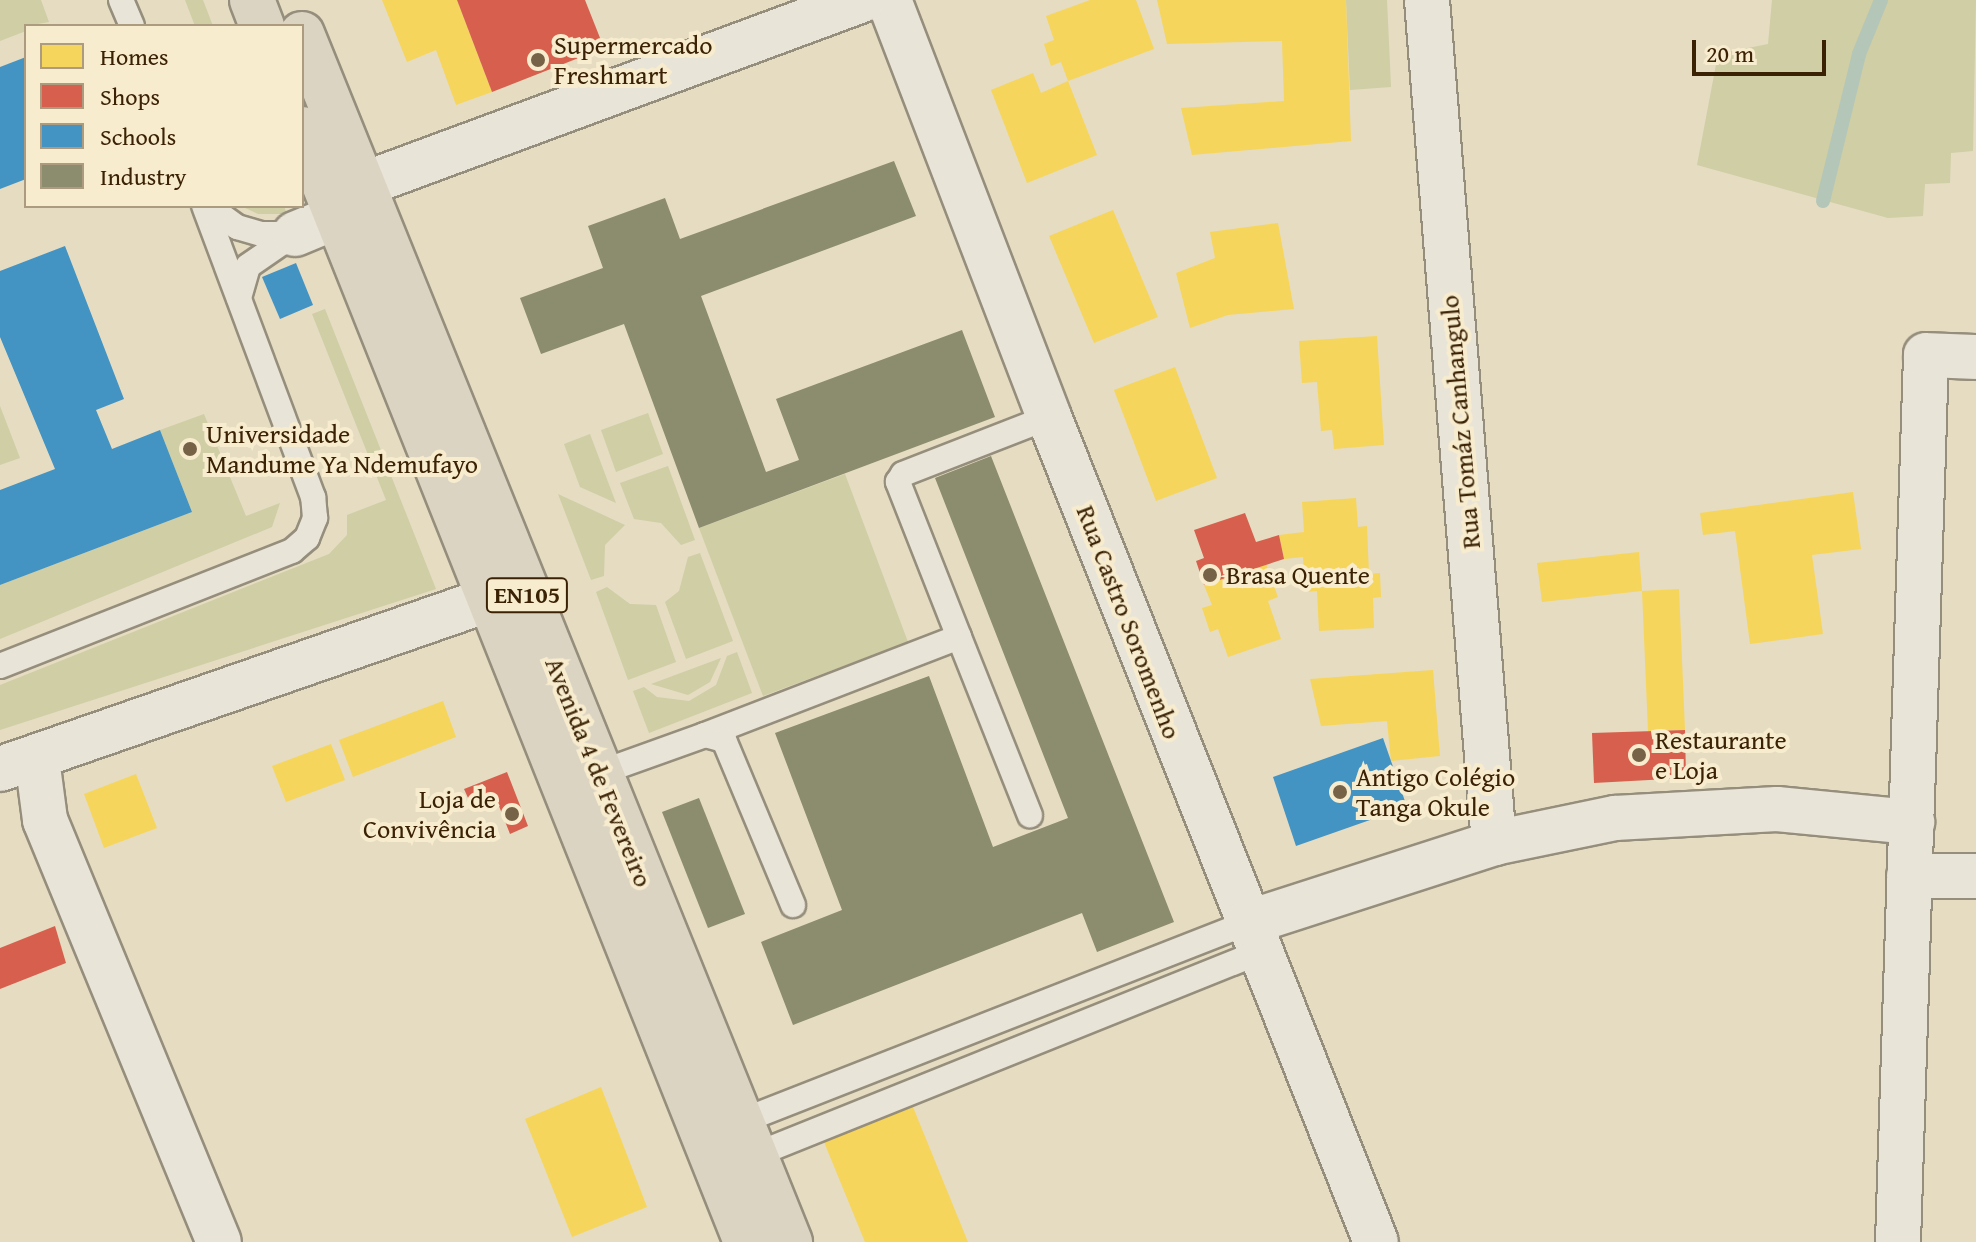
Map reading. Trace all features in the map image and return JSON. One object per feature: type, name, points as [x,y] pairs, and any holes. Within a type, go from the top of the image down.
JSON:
[{"type":"main road","points":[[252,0],[261,24]]},
{"type":"main road","points":[[289,0],[298,24]]},
{"type":"main road","name":"Avenida 4 de Fevereiro","points":[[304,41],[349,201],[490,599],[746,1242]]},
{"type":"main road","name":"Avenida 4 de Fevereiro","points":[[304,132],[349,201],[599,773],[790,1242]]},
{"type":"street","points":[[295,234],[349,201],[862,0]]},
{"type":"street","name":"Rua Castro Soromenho","points":[[889,0],[1049,417],[1376,1242]]},
{"type":"street","name":"Rua Tomáz Canhangulo","points":[[1427,0],[1494,843]]},
{"type":"street","points":[[1898,1242],[1926,355],[1976,357]]},
{"type":"street","points":[[219,1242],[19,764],[490,599]]},
{"type":"street","points":[[1253,937],[1494,843],[1615,818],[1777,809],[1912,822]]},
{"type":"street","points":[[1909,876],[1976,876]]},
{"type":"lane","points":[[121,0],[131,24]]},
{"type":"lane","points":[[0,666],[292,551],[307,538],[315,518],[313,497],[207,208]]},
{"type":"lane","points":[[209,208],[237,227],[262,234],[295,234]]},
{"type":"lane","points":[[239,298],[248,266],[295,234]]},
{"type":"lane","points":[[1030,815],[898,482],[903,474],[1049,417]]},
{"type":"lane","points":[[599,773],[959,637]]},
{"type":"lane","points":[[705,735],[724,740],[730,748],[793,905]]},
{"type":"lane","points":[[748,1138],[1253,937]]},
{"type":"lane","points":[[748,1138],[1253,937]]},
{"type":"green space","points":[[0,0],[41,0],[49,22],[24,24],[24,32],[0,41]]},
{"type":"green space","points":[[185,0],[203,0],[212,24],[194,24]]},
{"type":"green space","points":[[1346,0],[1387,0],[1391,87],[1350,90]]},
{"type":"green space","points":[[1772,0],[1976,0],[1973,151],[1951,153],[1950,183],[1925,184],[1923,216],[1888,218],[1697,165],[1718,54],[1768,44]]},
{"type":"green space","points":[[245,208],[285,208],[287,214],[258,214]]},
{"type":"green space","points":[[325,309],[436,589],[0,730],[0,685],[329,554],[347,535],[347,515],[386,500],[312,314]]},
{"type":"green space","points":[[0,406],[20,458],[0,465]]},
{"type":"green space","points":[[648,413],[663,454],[616,472],[601,430]]},
{"type":"green space","points":[[204,414],[246,516],[280,503],[272,527],[0,639],[0,585],[192,512],[160,430]]},
{"type":"green space","points":[[590,434],[616,503],[580,487],[564,444]]},
{"type":"green space","points":[[668,466],[695,540],[681,545],[661,523],[634,519],[620,483]]},
{"type":"green space","points":[[845,474],[908,642],[763,696],[699,528]]},
{"type":"green space","points":[[558,494],[625,525],[605,545],[604,576],[591,580]]},
{"type":"green space","points":[[700,553],[733,641],[686,659],[665,602],[679,591],[688,557]]},
{"type":"green space","points":[[607,587],[630,604],[656,605],[676,662],[628,680],[596,592]]},
{"type":"green space","points":[[737,652],[752,693],[649,733],[633,691],[644,687],[657,697],[689,701],[716,685],[727,656]]},
{"type":"green space","points":[[721,658],[710,682],[688,695],[651,684]]},
{"type":"building: Homes","points":[[382,0],[457,0],[492,92],[456,105],[436,50],[407,62]]},
{"type":"building: Homes","points":[[1090,0],[1136,0],[1154,49],[1068,81],[1061,62],[1051,66],[1044,44],[1054,40],[1046,16]]},
{"type":"building: Homes","points":[[1157,0],[1346,0],[1351,141],[1192,155],[1181,108],[1284,101],[1282,41],[1167,44]]},
{"type":"building: Homes","points":[[1033,73],[1041,93],[1068,81],[1097,155],[1027,183],[991,90]]},
{"type":"building: Homes","points":[[1113,210],[1158,317],[1094,343],[1049,236]]},
{"type":"building: Homes","points":[[1278,223],[1294,309],[1228,315],[1190,328],[1176,273],[1215,258],[1210,232]]},
{"type":"building: Homes","points":[[1377,336],[1384,445],[1334,449],[1332,430],[1321,431],[1317,382],[1302,383],[1299,341]]},
{"type":"building: Homes","points":[[1175,367],[1217,478],[1156,501],[1114,390]]},
{"type":"building: Homes","points":[[1853,492],[1861,549],[1812,555],[1823,634],[1750,644],[1735,531],[1703,535],[1700,513]]},
{"type":"building: Homes","points":[[1356,498],[1358,527],[1367,526],[1369,574],[1380,573],[1381,597],[1373,598],[1374,628],[1319,631],[1317,591],[1305,592],[1303,557],[1284,559],[1279,535],[1304,532],[1302,502]]},
{"type":"building: Homes","points":[[1639,552],[1642,591],[1542,602],[1537,563]]},
{"type":"building: Homes","points":[[1266,564],[1278,597],[1268,601],[1281,639],[1228,657],[1218,629],[1210,632],[1202,608],[1212,605],[1204,585]]},
{"type":"building: Homes","points":[[1679,589],[1685,730],[1648,731],[1642,591]]},
{"type":"building: Homes","points":[[1433,670],[1440,756],[1391,761],[1387,721],[1321,726],[1310,679]]},
{"type":"building: Homes","points":[[443,701],[456,737],[353,777],[339,740]]},
{"type":"building: Homes","points":[[331,744],[345,780],[286,802],[272,766]]},
{"type":"building: Homes","points":[[136,774],[157,828],[104,848],[84,794]]},
{"type":"building: Homes","points":[[601,1087],[647,1207],[572,1237],[525,1119]]},
{"type":"building: Homes","points":[[913,1107],[968,1242],[865,1242],[824,1142]]},
{"type":"building: Shops","points":[[457,0],[585,0],[604,48],[492,92]]},
{"type":"building: Shops","points":[[1245,513],[1256,542],[1279,535],[1284,559],[1204,585],[1196,561],[1204,558],[1194,530]]},
{"type":"building: Shops","name":"Restaurante e Loja","points":[[1685,730],[1686,778],[1594,783],[1592,733]]},
{"type":"building: Shops","points":[[507,772],[528,826],[510,834],[497,801],[473,809],[464,789]]},
{"type":"building: Shops","points":[[55,926],[66,963],[0,989],[0,948]]},
{"type":"building: Schools","points":[[24,58],[24,180],[0,189],[0,67]]},
{"type":"building: Schools","points":[[65,246],[124,399],[96,410],[112,449],[160,430],[192,512],[0,585],[0,490],[55,469],[0,337],[0,271]]},
{"type":"building: Schools","points":[[296,263],[313,305],[280,319],[262,277]]},
{"type":"building: Schools","name":"Antigo Colégio Tanga Okule","points":[[1383,738],[1407,807],[1296,846],[1273,777]]},
{"type":"building: Industry","points":[[894,161],[916,216],[701,296],[766,472],[799,460],[776,399],[962,330],[995,417],[699,528],[624,324],[541,354],[520,298],[603,268],[588,226],[665,198],[680,239]]},
{"type":"building: Industry","points":[[991,456],[1174,922],[1097,952],[1082,913],[793,1025],[761,942],[842,910],[775,733],[929,676],[993,847],[1068,818],[935,478]]},
{"type":"building: Industry","points":[[699,798],[745,914],[708,928],[662,812]]},
{"type":"waterway","points":[[1823,201],[1859,54],[1881,0]]},
{"type":"place","name":"Supermercado Freshmart","points":[[538,60]]},
{"type":"place","name":"Universidade Mandume Ya Ndemufayo","points":[[190,449]]},
{"type":"place","name":"Brasa Quente","points":[[1210,575]]},
{"type":"place","name":"Restaurante e Loja","points":[[1639,755]]},
{"type":"place","name":"Antigo Colégio Tanga Okule","points":[[1340,792]]},
{"type":"place","name":"Loja de Convivência","points":[[512,814]]}]
